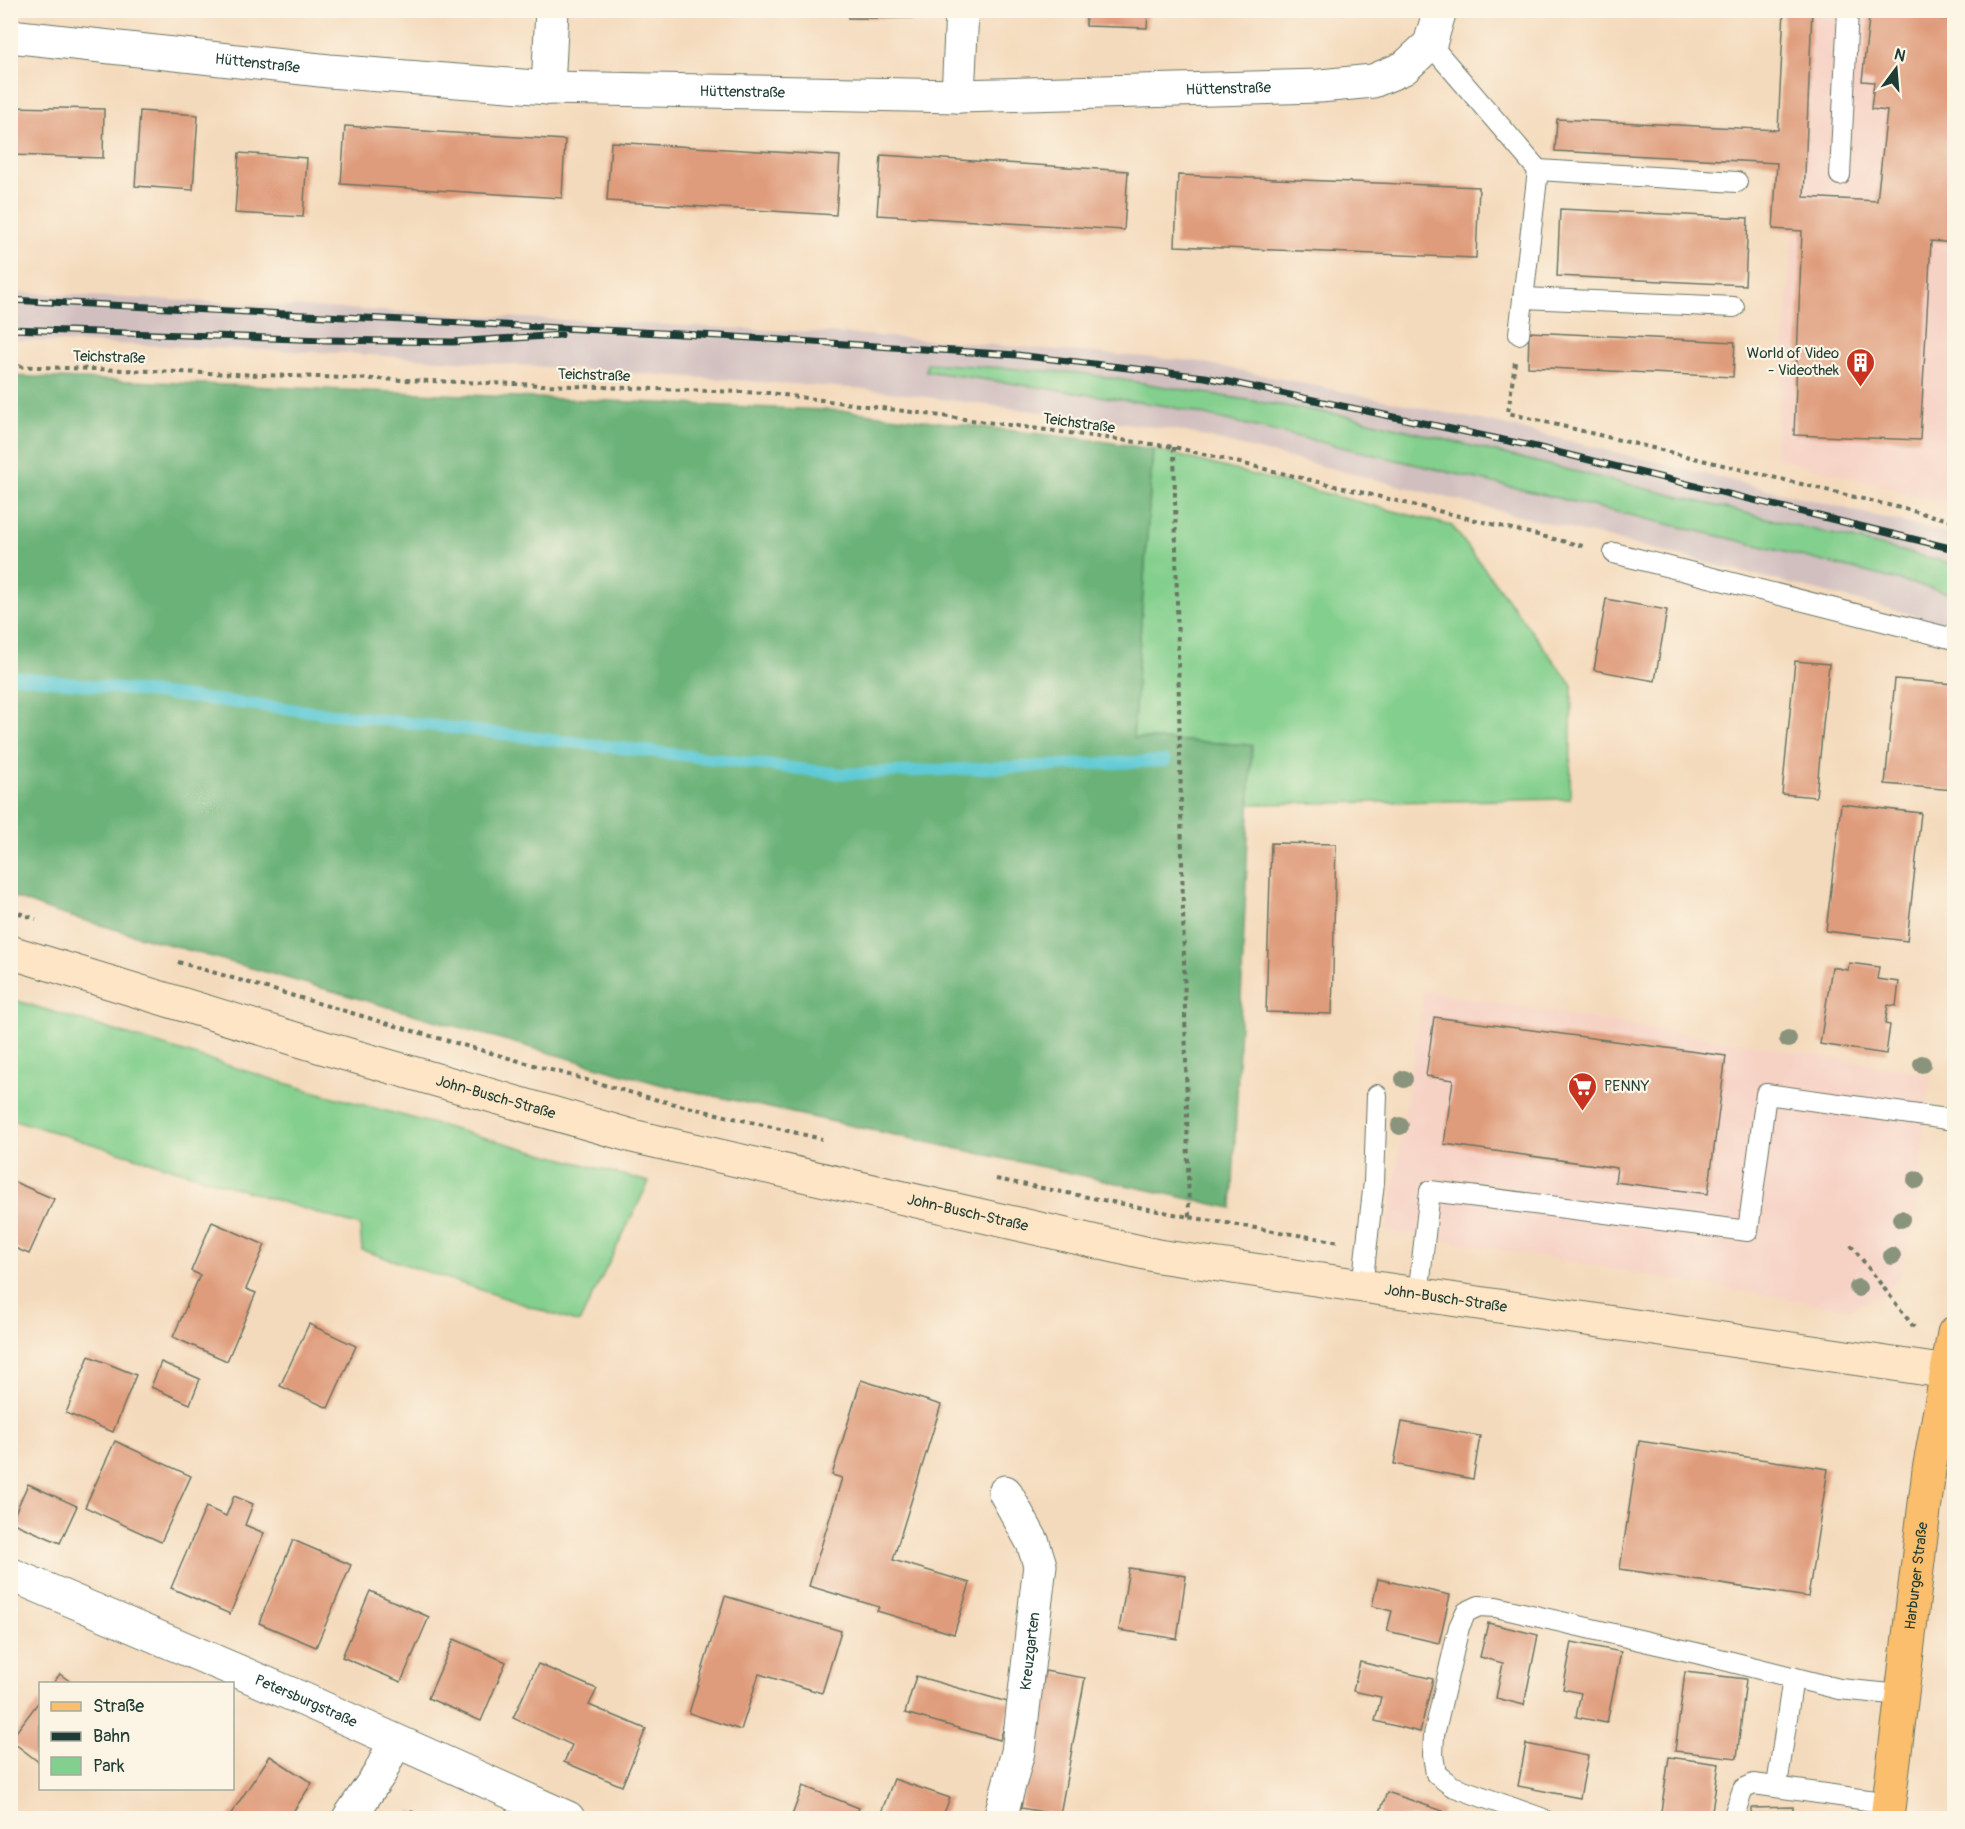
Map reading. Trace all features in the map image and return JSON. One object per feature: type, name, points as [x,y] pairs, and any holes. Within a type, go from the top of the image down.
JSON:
[{"type":"main road","name":"John-Busch-Straße","points":[[10,952],[325,1048],[632,1136],[1158,1256],[1418,1296],[1952,1371]]},
{"type":"main road","name":"Harburger Straße","points":[[1888,1811],[1929,1470],[1952,1371],[1954,1333]]},
{"type":"street","points":[[548,88],[552,10]]},
{"type":"street","points":[[958,96],[962,10]]},
{"type":"street","points":[[1430,44],[1440,10]]},
{"type":"street","name":"Hüttenstraße","points":[[10,36],[329,70],[548,88],[958,96],[1308,87],[1373,81],[1404,68],[1430,44]]},
{"type":"street","name":"Kreuzgarten","points":[[1000,1818],[1018,1752],[1040,1565],[1033,1544],[1005,1492]]},
{"type":"street","name":"Petersburgstraße","points":[[10,1574],[252,1677],[568,1818]]},
{"type":"street","points":[[349,1818],[380,1773],[395,1740]]},
{"type":"lane","points":[[1840,175],[1848,10]]},
{"type":"lane","points":[[1430,44],[1538,170],[1737,182]]},
{"type":"lane","points":[[1519,334],[1538,170]]},
{"type":"lane","points":[[1523,298],[1734,307]]},
{"type":"lane","points":[[1614,553],[1954,639]]},
{"type":"lane","points":[[1418,1296],[1430,1191],[1748,1231],[1766,1094],[1954,1120]]},
{"type":"lane","points":[[1362,1287],[1374,1182],[1377,1095]]},
{"type":"lane","points":[[1541,1818],[1452,1786],[1436,1774],[1433,1755],[1434,1735],[1459,1627],[1466,1612],[1479,1606],[1496,1607],[1839,1689],[1902,1695]]},
{"type":"lane","points":[[1776,1786],[1793,1677]]},
{"type":"lane","points":[[1733,1818],[1743,1789],[1754,1784],[1776,1786],[1888,1811]]},
{"type":"path","points":[[1519,334],[1508,413],[1954,521]]},
{"type":"path","name":"Teichstraße","points":[[10,366],[769,393],[1174,447],[1614,553]]},
{"type":"path","points":[[1174,447],[1189,1217]]},
{"type":"path","points":[[10,910],[40,921]]},
{"type":"path","points":[[174,961],[413,1032],[643,1096],[829,1141]]},
{"type":"path","points":[[992,1178],[1189,1217],[1367,1246]]},
{"type":"path","points":[[1851,1245],[1952,1371]]},
{"type":"shaded area","points":[[1812,11],[1954,11],[1954,506],[1774,457]]},
{"type":"shaded area","points":[[10,292],[866,335],[1195,361],[1500,424],[1954,535],[1954,564],[1353,417],[1080,373],[926,371],[1167,406],[1740,541],[1954,594],[1954,625],[1178,430],[866,389],[341,353],[11,340]]},
{"type":"shaded area","points":[[1423,991],[1931,1074],[1916,1213],[1901,1273],[1885,1294],[1849,1309],[1387,1231]]},
{"type":"green space","points":[[927,363],[1080,373],[1353,417],[1954,564],[1954,594],[1740,541],[1167,406],[926,371]]},
{"type":"green space","points":[[10,376],[847,411],[1153,449],[1133,738],[1252,745],[1232,1208],[659,1084],[51,911],[11,896]]},
{"type":"green space","points":[[1153,449],[1452,526],[1572,685],[1570,799],[1249,804],[1251,745],[1133,738]]},
{"type":"green space","points":[[11,999],[308,1090],[649,1182],[579,1323],[362,1250],[360,1226],[11,1119]]},
{"type":"building","points":[[848,10],[912,10],[912,18],[848,18]]},
{"type":"building","points":[[1086,10],[1148,10],[1147,28],[1086,26]]},
{"type":"building","points":[[1306,10],[1349,10],[1349,14],[1305,12]]},
{"type":"building","points":[[1784,10],[1812,10],[1804,197],[1877,201],[1887,111],[1871,109],[1874,82],[1862,81],[1870,10],[1954,20],[1954,243],[1931,241],[1920,440],[1794,435],[1802,231],[1773,229],[1777,163],[1555,151],[1557,119],[1778,130]]},
{"type":"building","points":[[10,107],[104,109],[103,158],[10,155]]},
{"type":"building","points":[[140,111],[198,115],[193,190],[135,186]]},
{"type":"building","points":[[345,126],[565,140],[562,198],[341,184]]},
{"type":"building","points":[[611,142],[840,156],[836,215],[607,201]]},
{"type":"building","points":[[239,153],[307,158],[303,217],[235,213]]},
{"type":"building","points":[[881,155],[1128,171],[1124,230],[877,215]]},
{"type":"building","points":[[1178,175],[1479,187],[1476,258],[1175,246]]},
{"type":"building","points":[[1560,209],[1748,218],[1745,285],[1557,276]]},
{"type":"building","points":[[1529,332],[1735,342],[1733,377],[1528,367]]},
{"type":"building","points":[[1606,599],[1667,610],[1655,681],[1594,670]]},
{"type":"building","points":[[1795,661],[1829,664],[1816,797],[1782,794]]},
{"type":"building","points":[[1895,679],[1954,684],[1954,790],[1885,784]]},
{"type":"building","points":[[1841,804],[1921,813],[1907,941],[1826,931]]},
{"type":"building","points":[[1271,843],[1336,844],[1332,1014],[1266,1012]]},
{"type":"building","points":[[1849,963],[1879,967],[1877,979],[1899,982],[1896,1006],[1888,1005],[1885,1024],[1890,1025],[1886,1054],[1820,1044],[1832,967],[1848,970]]},
{"type":"building","name":"PENNY","points":[[1434,1017],[1726,1056],[1708,1194],[1615,1182],[1617,1168],[1444,1144],[1453,1080],[1426,1076]]},
{"type":"building","points":[[10,1180],[54,1199],[29,1254],[10,1246]]},
{"type":"building","points":[[212,1222],[265,1245],[246,1289],[256,1293],[227,1361],[173,1337],[200,1275],[191,1271]]},
{"type":"building","points":[[309,1324],[356,1346],[328,1408],[280,1386]]},
{"type":"building","points":[[89,1356],[136,1375],[113,1432],[66,1413]]},
{"type":"building","points":[[161,1362],[200,1379],[190,1404],[151,1387]]},
{"type":"building","points":[[861,1380],[941,1405],[893,1560],[970,1583],[954,1634],[877,1611],[879,1607],[809,1586],[842,1478],[832,1475]]},
{"type":"building","points":[[1402,1422],[1480,1436],[1473,1479],[1394,1464]]},
{"type":"building","points":[[115,1441],[191,1476],[161,1542],[85,1507]]},
{"type":"building","points":[[1639,1441],[1828,1469],[1808,1597],[1620,1569]]},
{"type":"building","points":[[28,1484],[77,1506],[60,1543],[11,1522]]},
{"type":"building","points":[[234,1496],[253,1504],[245,1525],[264,1533],[230,1614],[171,1588],[206,1507],[226,1516]]},
{"type":"building","points":[[293,1540],[351,1565],[316,1647],[259,1623]]},
{"type":"building","points":[[1129,1568],[1186,1576],[1177,1639],[1119,1630]]},
{"type":"building","points":[[1378,1579],[1450,1595],[1439,1643],[1387,1631],[1392,1611],[1372,1606]]},
{"type":"building","points":[[370,1591],[429,1617],[401,1682],[342,1657]]},
{"type":"building","points":[[725,1596],[841,1631],[822,1693],[759,1674],[741,1730],[689,1713]]},
{"type":"building","points":[[1488,1623],[1538,1635],[1524,1705],[1496,1698],[1503,1663],[1480,1657]]},
{"type":"building","points":[[454,1639],[506,1662],[481,1721],[428,1698]]},
{"type":"building","points":[[1572,1642],[1621,1652],[1607,1723],[1576,1717],[1581,1693],[1563,1689]]},
{"type":"building","points":[[1360,1662],[1433,1679],[1420,1732],[1375,1721],[1381,1697],[1353,1691]]},
{"type":"building","points":[[538,1664],[597,1689],[589,1705],[646,1729],[622,1786],[564,1762],[572,1745],[513,1718]]},
{"type":"building","points":[[1045,1671],[1085,1678],[1060,1815],[1021,1808]]},
{"type":"building","points":[[1685,1672],[1746,1679],[1737,1758],[1675,1751]]},
{"type":"building","points":[[60,1674],[71,1682],[54,1682]]},
{"type":"building","points":[[916,1676],[1011,1703],[1000,1740],[905,1713]]},
{"type":"building","points":[[39,1701],[39,1762],[10,1740]]},
{"type":"building","points":[[1526,1744],[1588,1756],[1580,1798],[1518,1786]]},
{"type":"building","points":[[270,1756],[312,1783],[289,1818],[228,1818]]},
{"type":"building","points":[[1669,1757],[1719,1764],[1711,1818],[1660,1818]]},
{"type":"building","points":[[894,1779],[950,1798],[942,1818],[879,1818]]},
{"type":"building","points":[[803,1786],[859,1808],[855,1818],[791,1818]]},
{"type":"building","points":[[1387,1792],[1443,1811],[1440,1818],[1378,1818]]},
{"type":"building","points":[[1793,1807],[1793,1818],[1751,1818],[1751,1808]]},
{"type":"building","points":[[411,1811],[430,1818],[408,1818]]},
{"type":"waterway","points":[[10,676],[843,774],[1165,761]]},
{"type":"railway","points":[[10,300],[720,336],[1017,355],[1205,377],[1532,446],[1954,549]]},
{"type":"railway","points":[[10,329],[453,342],[561,335]]},
{"type":"place","name":"World of Video - Videothek","points":[[1860,388]]},
{"type":"place","name":"PENNY","points":[[1583,1112]]}]
